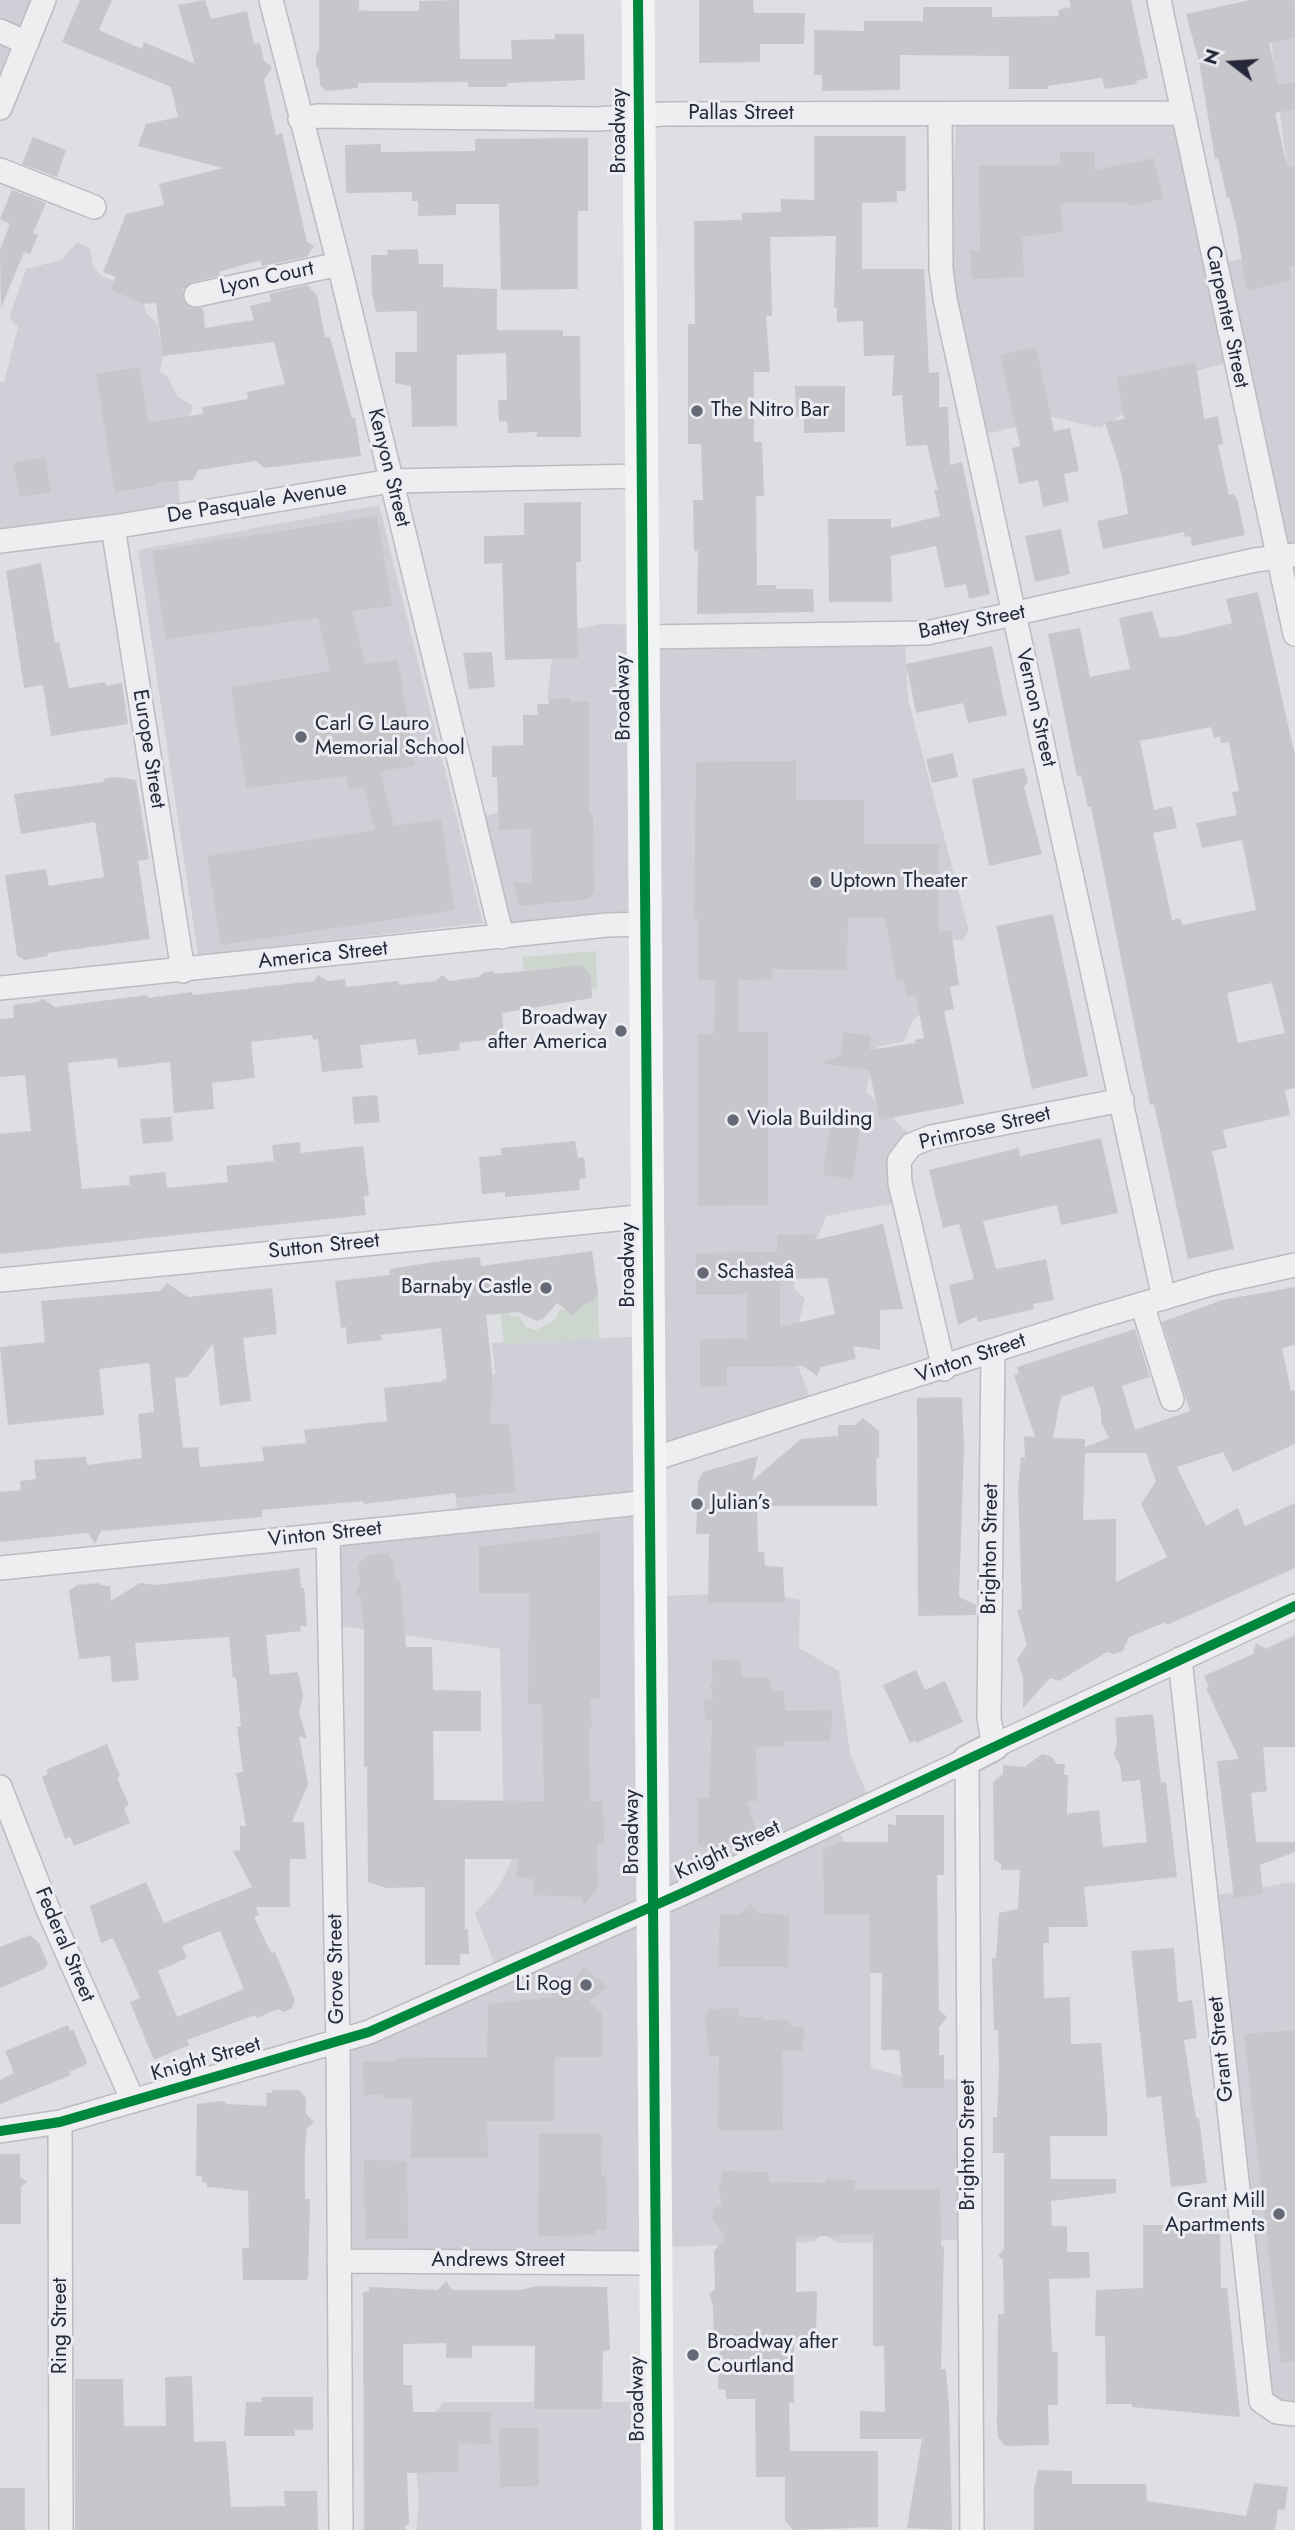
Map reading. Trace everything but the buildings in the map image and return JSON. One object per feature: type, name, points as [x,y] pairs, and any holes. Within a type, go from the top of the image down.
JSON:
[{"type":"main road","name":"Broadway","points":[[638,0],[658,2530]]},
{"type":"street","points":[[0,108],[44,0]]},
{"type":"street","name":"Kenyon Street","points":[[271,0],[339,264],[502,937]]},
{"type":"street","name":"Carpenter Street","points":[[1159,0],[1182,113],[1287,555],[1295,634]]},
{"type":"street","points":[[0,31],[27,43]]},
{"type":"street","name":"Pallas Street","points":[[300,119],[317,116],[639,117],[663,114],[1182,113]]},
{"type":"street","name":"Vernon Street","points":[[940,115],[941,269],[944,299],[1122,1100],[1153,1301],[1172,1399]]},
{"type":"street","points":[[0,170],[94,207]]},
{"type":"street","name":"Lyon Court","points":[[196,295],[339,264]]},
{"type":"street","name":"De Pasquale Avenue","points":[[0,541],[113,527],[391,481],[642,476]]},
{"type":"street","name":"Europe Street","points":[[113,527],[183,971]]},
{"type":"street","name":"Battey Street","points":[[643,637],[902,635],[1014,615],[1287,555]]},
{"type":"street","name":"America Street","points":[[0,988],[607,925],[646,924]]},
{"type":"street","name":"Primrose Street","points":[[944,1368],[900,1183],[899,1161],[911,1145],[931,1138],[1122,1100]]},
{"type":"street","name":"Sutton Street","points":[[0,1280],[648,1216]]},
{"type":"street","name":"Vinton Street","points":[[650,1460],[1153,1301],[1295,1265]]},
{"type":"street","name":"Brighton Street","points":[[993,1350],[989,1718],[994,1746]]},
{"type":"street","name":"Vinton Street","points":[[0,1568],[650,1502]]},
{"type":"street","name":"Grove Street","points":[[328,1535],[338,2043],[341,2530]]},
{"type":"street","name":"Knight Street","points":[[0,2131],[60,2122],[338,2043],[653,1907],[1295,1606]]},
{"type":"street","name":"Grant Street","points":[[1180,1659],[1261,2401],[1277,2412],[1295,2414]]},
{"type":"street","name":"Brighton Street","points":[[967,1760],[972,2530]]},
{"type":"street","name":"Federal Street","points":[[0,1787],[47,1907],[132,2101]]},
{"type":"street","name":"Ring Street","points":[[60,2122],[61,2530]]},
{"type":"street","name":"Andrews Street","points":[[339,2261],[656,2263]]},
{"type":"shaded area","points":[[0,0],[49,0],[0,120]]},
{"type":"shaded area","points":[[1266,0],[1295,0],[1295,235]]},
{"type":"shaded area","points":[[1180,109],[1222,263],[1295,248],[1295,560],[1283,560],[1237,360],[1135,388],[1125,413],[1100,428],[1053,417],[986,432],[946,295],[957,111]]},
{"type":"shaded area","points":[[78,242],[90,249],[93,267],[102,276],[141,293],[146,313],[159,325],[159,336],[165,348],[160,372],[167,376],[177,396],[193,406],[177,456],[180,509],[0,538],[0,382],[4,383],[18,327],[9,318],[26,269],[61,260]]},
{"type":"shaded area","name":"Carl G Lauro Memorial School","points":[[379,505],[483,923],[198,955],[138,550]]},
{"type":"shaded area","points":[[600,624],[647,625],[656,638],[905,639],[908,699],[969,931],[963,940],[944,940],[922,1013],[913,1020],[904,1041],[877,1047],[866,1091],[916,1141],[896,1203],[826,1216],[810,1258],[793,1275],[795,1289],[805,1299],[792,1350],[815,1410],[809,1417],[658,1470],[662,1596],[717,1594],[733,1587],[800,1600],[799,1648],[839,1671],[850,1753],[871,1804],[838,1829],[870,1892],[871,2068],[916,2080],[966,2079],[963,2240],[838,2243],[823,2234],[814,2242],[667,2247],[659,2260],[343,2260],[343,2047],[497,1971],[475,1913],[499,1887],[519,1844],[504,1833],[500,1649],[339,1626],[335,1535],[458,1517],[442,1379],[495,1374],[492,1343],[653,1336],[653,936],[505,929],[483,816],[549,801],[583,717],[547,700],[555,634]]},
{"type":"shaded area","points":[[596,951],[597,988],[591,989],[591,976],[581,966],[524,970],[522,957]]},
{"type":"shaded area","points":[[598,1286],[599,1338],[504,1344],[500,1308],[508,1307],[511,1316],[519,1316],[526,1327],[536,1330],[555,1320],[560,1309],[577,1312],[581,1302],[591,1303],[597,1295]]},
{"type":"shaded area","points":[[1295,1883],[1295,2413],[1272,2409],[1244,2197],[1218,1895]]},
{"type":"shaded area","points":[[444,2402],[659,2402],[663,2530],[416,2530],[419,2501],[413,2437]]},
{"type":"cycle path","points":[[638,0],[658,2530]]},
{"type":"cycle path","points":[[0,2131],[60,2122],[369,2032],[687,1891],[1295,1606]]},
{"type":"place","name":"The Nitro Bar","points":[[697,411]]},
{"type":"place","name":"Carl G Lauro Memorial School","points":[[301,737]]},
{"type":"place","name":"Uptown Theater","points":[[816,882]]},
{"type":"place","name":"Broadway after America","points":[[621,1031]]},
{"type":"place","name":"Viola Building","points":[[733,1120]]},
{"type":"place","name":"Schasteâ","points":[[703,1273]]},
{"type":"place","name":"Barnaby Castle","points":[[546,1288]]},
{"type":"place","name":"Julian’s","points":[[697,1504]]},
{"type":"place","name":"Li Rog","points":[[586,1985]]},
{"type":"place","name":"Grant Mill Apartments","points":[[1279,2214]]},
{"type":"place","name":"Broadway after Courtland","points":[[693,2355]]}]
